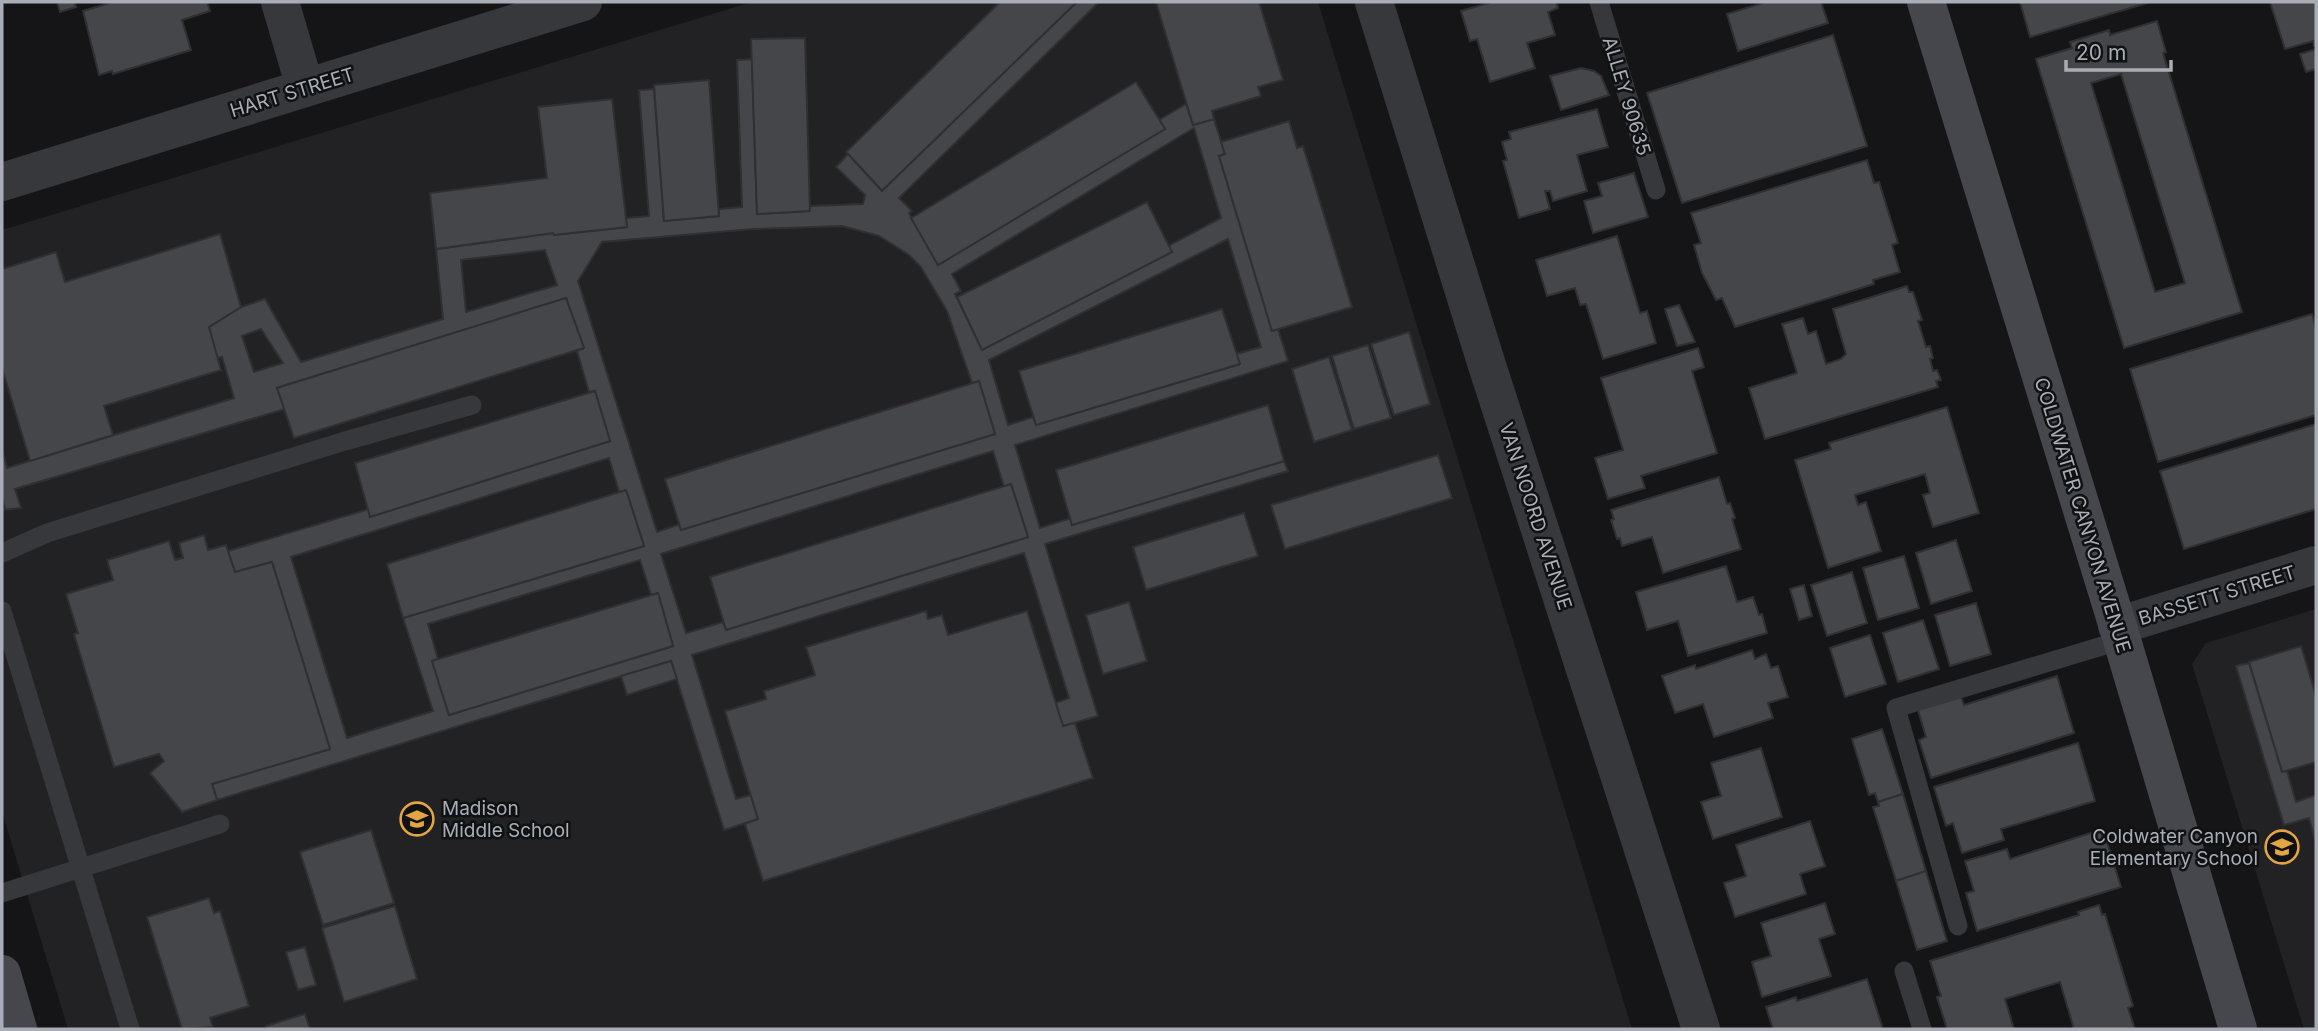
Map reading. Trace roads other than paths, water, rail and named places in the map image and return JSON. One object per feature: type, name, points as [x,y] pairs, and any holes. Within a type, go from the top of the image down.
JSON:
[{"type":"main road","name":"COLDWATER CANYON AVENUE","points":[[1926,2],[2120,633],[2238,1029]]},
{"type":"main road","points":[[2,974],[18,1029]]},
{"type":"street","points":[[279,2],[305,87]]},
{"type":"street","name":"HART STREET","points":[[2,182],[583,2]]},
{"type":"street","name":"VAN NOORD AVENUE","points":[[1374,2],[1485,359],[1701,1029]]},
{"type":"street","name":"BASSETT STREET","points":[[2120,633],[2316,565]]},
{"type":"lane","name":"ALLEY 90635","points":[[1599,2],[1656,190]]},
{"type":"lane","points":[[2,553],[47,533],[345,441],[472,405]]},
{"type":"lane","points":[[2,611],[130,1029]]},
{"type":"lane","points":[[1958,926],[1896,708],[2120,633]]},
{"type":"lane","points":[[2,892],[220,824]]},
{"type":"lane","points":[[1904,971],[1922,1029]]},
{"type":"place","name":"Madison Middle School","points":[[417,819]]},
{"type":"place","name":"Coldwater Canyon Elementary School","points":[[2282,847]]}]
